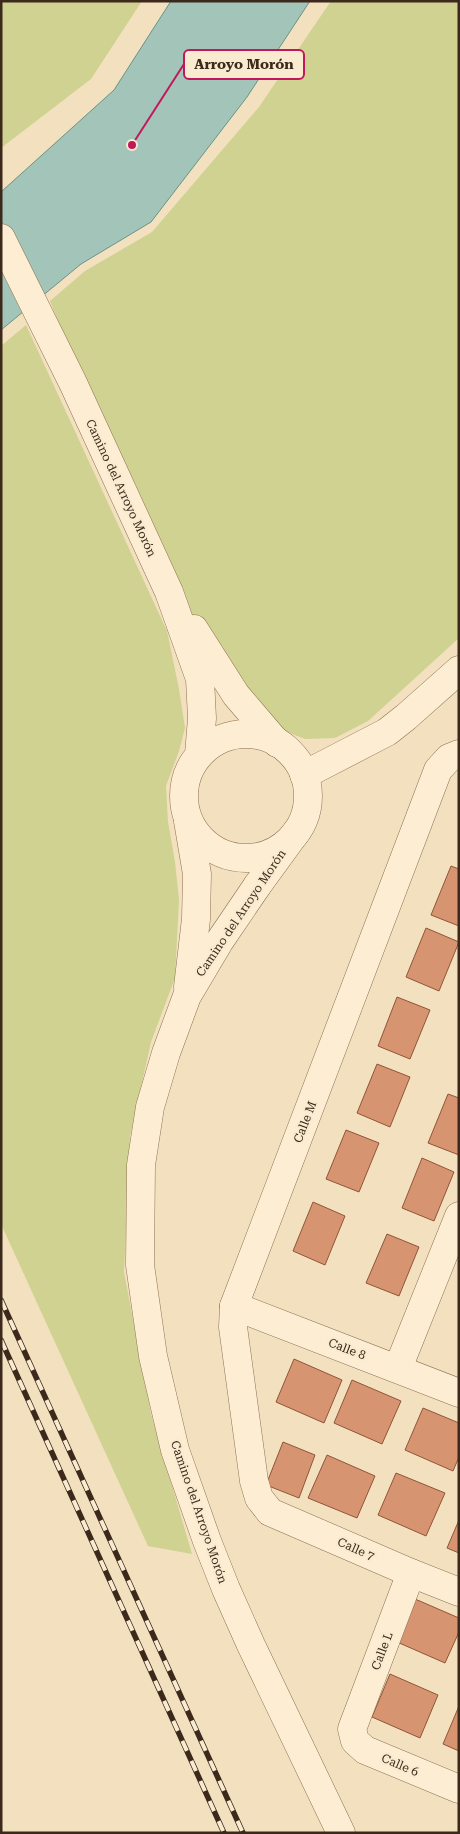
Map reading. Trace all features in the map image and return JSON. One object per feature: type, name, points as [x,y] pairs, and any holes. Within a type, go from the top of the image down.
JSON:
[{"type":"street","name":"Camino del Arroyo Morón","points":[[1,238],[74,384],[169,592],[200,680],[202,718],[198,755],[188,774],[183,794],[197,874],[196,918],[186,996],[150,1107],[141,1165],[140,1265],[153,1356],[175,1450],[226,1589],[341,1833]]},
{"type":"street","name":"Camino del Arroyo Morón","points":[[169,592],[236,695],[277,743],[293,756],[304,775],[308,794],[305,814],[297,831],[257,886],[186,996]]},
{"type":"street","points":[[304,775],[387,732],[459,670]]},
{"type":"street","name":"Camino del Arroyo Morón","points":[[198,755],[215,742],[235,735],[257,735],[277,743]]},
{"type":"street","name":"Calle M","points":[[259,1498],[254,1481],[233,1327],[234,1306],[438,770],[454,756]]},
{"type":"street","name":"Camino del Arroyo Morón","points":[[187,816],[196,833],[210,847],[227,856],[247,858],[266,855],[283,846],[297,831]]},
{"type":"street","points":[[398,1368],[459,1216]]},
{"type":"street","name":"Calle 8","points":[[234,1306],[459,1393]]},
{"type":"street","name":"Calle 7","points":[[259,1498],[270,1512],[459,1592]]},
{"type":"street","name":"Calle L","points":[[352,1729],[411,1573]]},
{"type":"street","name":"Calle 6","points":[[352,1729],[355,1741],[365,1750],[459,1789]]},
{"type":"green space","points":[[1,1],[142,1],[91,79],[1,148]]},
{"type":"green space","points":[[331,1],[459,1],[459,638],[368,721],[335,738],[305,739],[279,729],[169,592],[50,301],[85,271],[152,232],[259,107]]},
{"type":"green space","points":[[26,325],[167,631],[185,728],[166,786],[168,822],[179,900],[175,978],[151,1042],[130,1136],[124,1272],[151,1414],[192,1554],[148,1546],[1,1224],[1,346]]},
{"type":"water","points":[[171,1],[310,1],[247,97],[151,222],[81,264],[1,330],[1,192],[114,90]]},
{"type":"building","points":[[451,866],[459,869],[459,926],[431,915]]},
{"type":"building","points":[[426,928],[459,942],[439,991],[406,977]]},
{"type":"building","points":[[397,997],[430,1010],[410,1059],[378,1046]]},
{"type":"building","points":[[377,1064],[410,1077],[390,1127],[357,1113]]},
{"type":"building","points":[[448,1094],[459,1098],[459,1155],[428,1143]]},
{"type":"building","points":[[346,1130],[379,1143],[359,1192],[326,1179]]},
{"type":"building","points":[[422,1158],[454,1172],[434,1221],[402,1208]]},
{"type":"building","points":[[313,1202],[345,1216],[325,1265],[293,1251]]},
{"type":"building","points":[[387,1234],[419,1247],[399,1296],[366,1283]]},
{"type":"building","points":[[294,1359],[342,1380],[324,1423],[276,1402]]},
{"type":"building","points":[[352,1380],[401,1401],[382,1444],[334,1423]]},
{"type":"building","points":[[423,1408],[459,1423],[459,1457],[453,1471],[405,1450]]},
{"type":"building","points":[[283,1442],[315,1455],[299,1498],[266,1485]]},
{"type":"building","points":[[327,1455],[375,1476],[357,1518],[308,1498]]},
{"type":"building","points":[[396,1473],[445,1493],[426,1536],[378,1515]]},
{"type":"building","points":[[459,1520],[459,1553],[447,1548]]},
{"type":"building","points":[[415,1599],[459,1618],[459,1632],[445,1663],[397,1642]]},
{"type":"building","points":[[390,1674],[438,1695],[420,1738],[372,1717]]},
{"type":"building","points":[[459,1706],[459,1751],[443,1744]]},
{"type":"railway","points":[[1,1300],[243,1833]]},
{"type":"railway","points":[[1,1340],[224,1833]]},
{"type":"place","name":"Arroyo Morón","points":[[132,145]]}]
